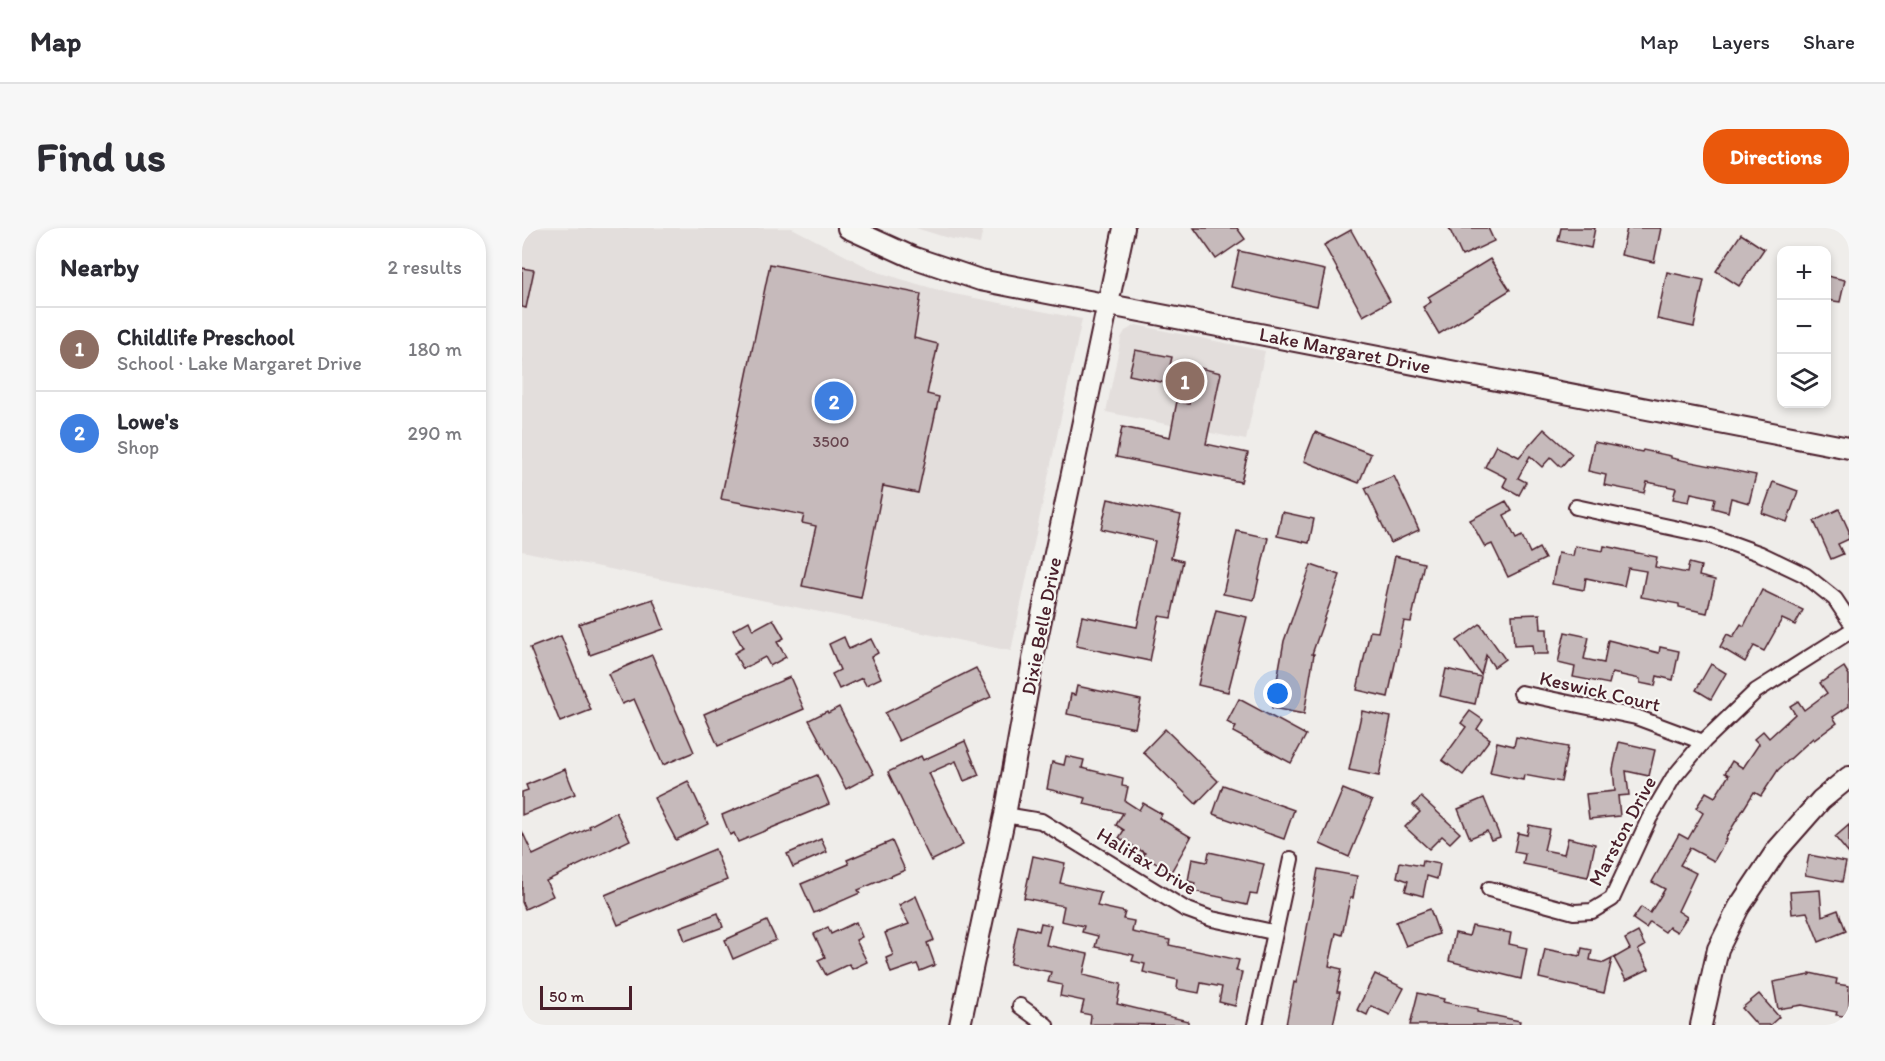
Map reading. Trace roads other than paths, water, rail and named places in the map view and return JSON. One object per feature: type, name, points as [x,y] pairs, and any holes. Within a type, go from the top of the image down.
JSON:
[{"type":"street","name":"Lake Margaret Drive","points":[[848,228],[912,257],[980,280],[1849,448]]},
{"type":"street","name":"Dixie Belle Drive","points":[[960,1025],[1005,815],[1036,643],[1124,228]]},
{"type":"street","points":[[1576,507],[1710,536],[1761,554],[1805,575],[1834,599],[1848,618]]},
{"type":"street","name":"Marston Drive","points":[[1489,890],[1574,912],[1592,911],[1612,898],[1654,811],[1673,778],[1703,742],[1756,692],[1849,632]]},
{"type":"street","name":"Keswick Court","points":[[1521,693],[1636,717],[1703,742]]},
{"type":"street","points":[[1701,1025],[1718,949],[1739,907],[1777,850],[1821,800],[1849,777]]},
{"type":"street","name":"Halifax Drive","points":[[1005,815],[1041,821],[1185,909],[1212,919],[1274,932]]},
{"type":"street","points":[[1255,1025],[1291,859]]},
{"type":"street","points":[[1020,1006],[1046,1025]]},
{"type":"place","name":"Childlife Preschool","points":[[1185,381]]},
{"type":"place","name":"Lowe's","points":[[834,401]]}]
